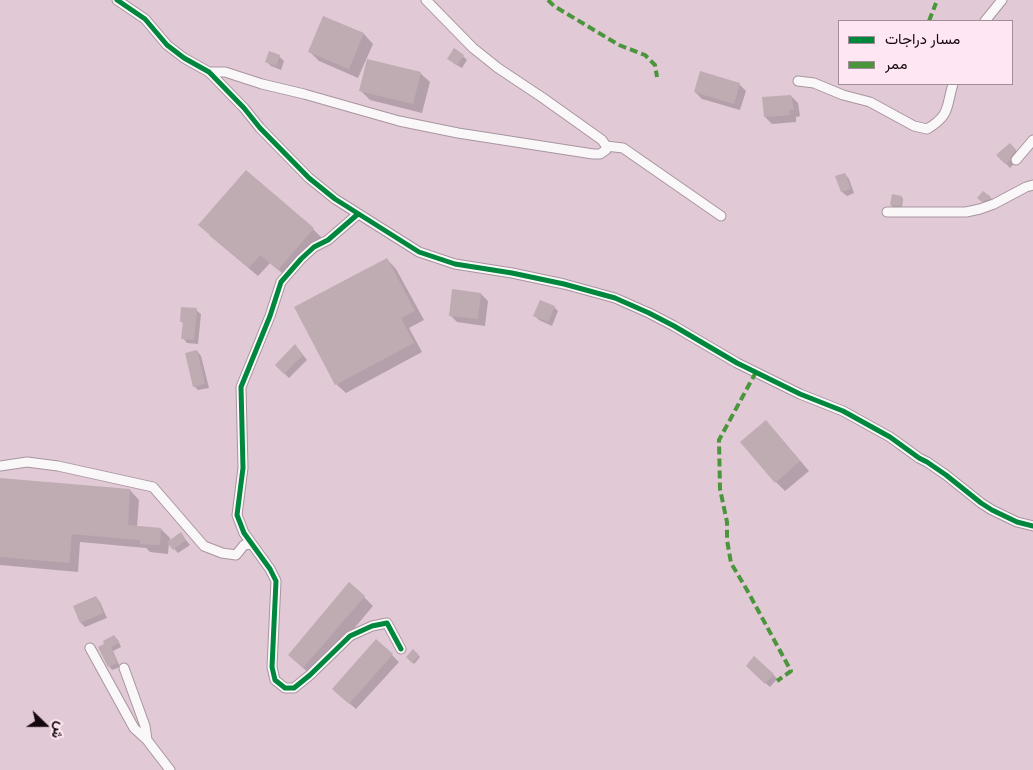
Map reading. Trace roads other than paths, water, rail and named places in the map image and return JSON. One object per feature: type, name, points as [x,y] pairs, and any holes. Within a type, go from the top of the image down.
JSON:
[{"type":"street","points":[[117,0],[145,18],[167,45],[184,58],[209,72],[309,178],[358,214],[419,252],[455,264],[564,284],[615,298],[649,313],[737,363],[800,394],[851,415],[890,437],[936,468],[992,510],[1017,522],[1033,526]]},
{"type":"street","points":[[209,72],[225,72],[399,122],[593,154],[600,154],[606,150],[602,140],[498,68],[473,48],[426,0]]},
{"type":"street","points":[[986,20],[1002,0]]},
{"type":"street","points":[[798,81],[814,84],[843,95],[870,102],[914,126],[927,129],[937,123],[944,114],[953,85]]},
{"type":"street","points":[[1016,160],[1033,140]]},
{"type":"street","points":[[606,146],[623,148],[721,216]]},
{"type":"street","points":[[887,212],[966,212],[994,204],[1033,185]]},
{"type":"street","points":[[358,214],[328,240],[314,247],[281,282],[270,316],[241,387],[243,468],[237,515],[244,533],[270,569],[276,582],[272,667],[276,680],[285,688],[294,688],[350,636],[372,626],[387,623],[401,649]]},
{"type":"street","points":[[0,466],[27,462],[58,466],[153,487],[169,508],[204,546],[236,556],[244,544],[252,544]]},
{"type":"street","points":[[90,648],[134,728],[147,740],[170,770]]},
{"type":"street","points":[[124,668],[145,726],[147,740]]}]
